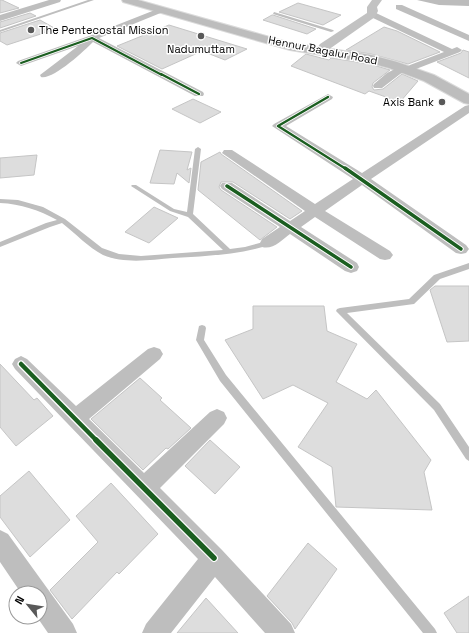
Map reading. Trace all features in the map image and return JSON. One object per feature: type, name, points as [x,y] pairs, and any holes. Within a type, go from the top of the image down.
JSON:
[{"type":"main road","name":"Hennur Bagalur Road","points":[[127,0],[290,46],[316,48]]},
{"type":"main road","name":"Hennur Bagalur Road","points":[[146,0],[316,48],[371,59],[436,75],[469,94]]},
{"type":"main road","points":[[316,48],[371,15],[372,7],[377,0]]},
{"type":"main road","points":[[316,48],[332,31],[360,13],[362,6]]},
{"type":"main road","name":"Hennur Bagalur Road","points":[[408,68],[469,100]]},
{"type":"street","points":[[0,18],[57,0]]},
{"type":"street","points":[[399,7],[469,38]]},
{"type":"street","points":[[21,63],[92,38],[160,10]]},
{"type":"street","points":[[376,16],[452,52]]},
{"type":"street","points":[[45,75],[76,53],[92,38]]},
{"type":"street","points":[[92,38],[199,94]]},
{"type":"street","points":[[378,86],[391,75],[469,45]]},
{"type":"street","points":[[328,97],[278,126],[362,179],[461,249]]},
{"type":"street","points":[[267,243],[469,108]]},
{"type":"street","points":[[228,153],[315,211],[385,255]]},
{"type":"street","points":[[227,186],[289,228],[351,267]]},
{"type":"street","points":[[75,418],[154,354]]},
{"type":"street","points":[[21,364],[214,558],[282,633]]},
{"type":"street","points":[[144,488],[217,418]]},
{"type":"street","points":[[0,542],[30,585]]},
{"type":"street","points":[[155,633],[214,558]]},
{"type":"street","points":[[48,610],[64,633]]},
{"type":"lane","points":[[0,31],[92,0]]},
{"type":"lane","points":[[274,13],[332,31]]},
{"type":"lane","points":[[190,216],[198,149]]},
{"type":"lane","points":[[134,186],[172,210],[190,216],[228,251]]},
{"type":"lane","points":[[0,201],[13,201],[38,207],[63,221],[94,244],[99,250],[112,255],[128,258],[228,251],[255,248],[267,243]]},
{"type":"lane","points":[[0,246],[48,225],[63,221]]},
{"type":"lane","points":[[469,266],[437,277],[411,302],[340,311],[438,407],[469,456]]},
{"type":"lane","points":[[202,328],[200,340],[223,378],[431,633]]},
{"type":"shaded area","points":[[417,0],[469,0],[469,6],[439,5]]},
{"type":"building","points":[[0,0],[2,0],[19,8],[0,13]]},
{"type":"building","points":[[298,3],[341,15],[323,25],[279,12]]},
{"type":"building","points":[[30,13],[36,16],[0,28],[0,22]]},
{"type":"building","points":[[272,15],[316,29],[307,34],[263,20]]},
{"type":"building","name":"The Pentecostal Mission","points":[[40,20],[56,29],[7,45],[0,41],[0,33]]},
{"type":"building","points":[[169,25],[247,49],[225,60],[202,51],[162,69],[117,46]]},
{"type":"building","points":[[384,27],[397,31],[440,52],[408,64],[371,54],[346,50]]},
{"type":"building","points":[[463,50],[469,52],[469,78],[437,62],[461,53]]},
{"type":"building","points":[[306,54],[329,60],[331,58],[370,64],[390,70],[373,83],[372,87],[374,90],[383,89],[402,74],[418,81],[400,102],[369,91],[365,94],[291,66]]},
{"type":"building","points":[[193,99],[221,112],[200,123],[172,109]]},
{"type":"building","points":[[160,150],[192,152],[187,170],[191,168],[189,183],[177,173],[174,184],[150,183]]},
{"type":"building","points":[[220,152],[302,211],[290,219],[233,182],[221,182],[219,187],[221,190],[277,227],[260,240],[198,190],[201,162]]},
{"type":"building","points":[[37,155],[34,175],[0,178],[0,158]]},
{"type":"building","points":[[154,207],[178,218],[149,243],[125,232]]},
{"type":"building","points":[[435,286],[469,286],[469,341],[447,342],[430,290]]},
{"type":"building","points":[[253,306],[324,306],[327,331],[357,344],[336,382],[367,399],[376,390],[431,460],[424,472],[432,510],[336,507],[332,467],[298,447],[328,403],[293,385],[263,399],[225,340],[253,329]]},
{"type":"building","points":[[0,364],[34,400],[37,398],[53,416],[16,446],[0,427]]},
{"type":"building","points":[[140,378],[162,398],[160,400],[191,428],[168,449],[166,448],[143,470],[91,419]]},
{"type":"building","points":[[210,440],[240,467],[215,494],[185,466]]},
{"type":"building","points":[[29,471],[70,520],[30,557],[0,517],[0,496]]},
{"type":"building","points":[[111,483],[158,534],[119,574],[117,572],[72,619],[50,590],[98,542],[76,516]]},
{"type":"building","points":[[308,543],[337,569],[295,629],[292,623],[267,596]]},
{"type":"building","points":[[469,596],[469,633],[457,633],[444,613]]},
{"type":"building","points":[[206,598],[238,633],[177,633]]},
{"type":"cycle path","points":[[21,63],[92,38],[199,94]]},
{"type":"cycle path","points":[[328,97],[278,126],[362,179],[461,249]]},
{"type":"cycle path","points":[[227,186],[351,267]]},
{"type":"cycle path","points":[[21,364],[214,558]]},
{"type":"place","name":"The Pentecostal Mission","points":[[31,30]]},
{"type":"place","name":"Nadumuttam","points":[[201,36]]},
{"type":"place","name":"Axis Bank","points":[[442,102]]}]
